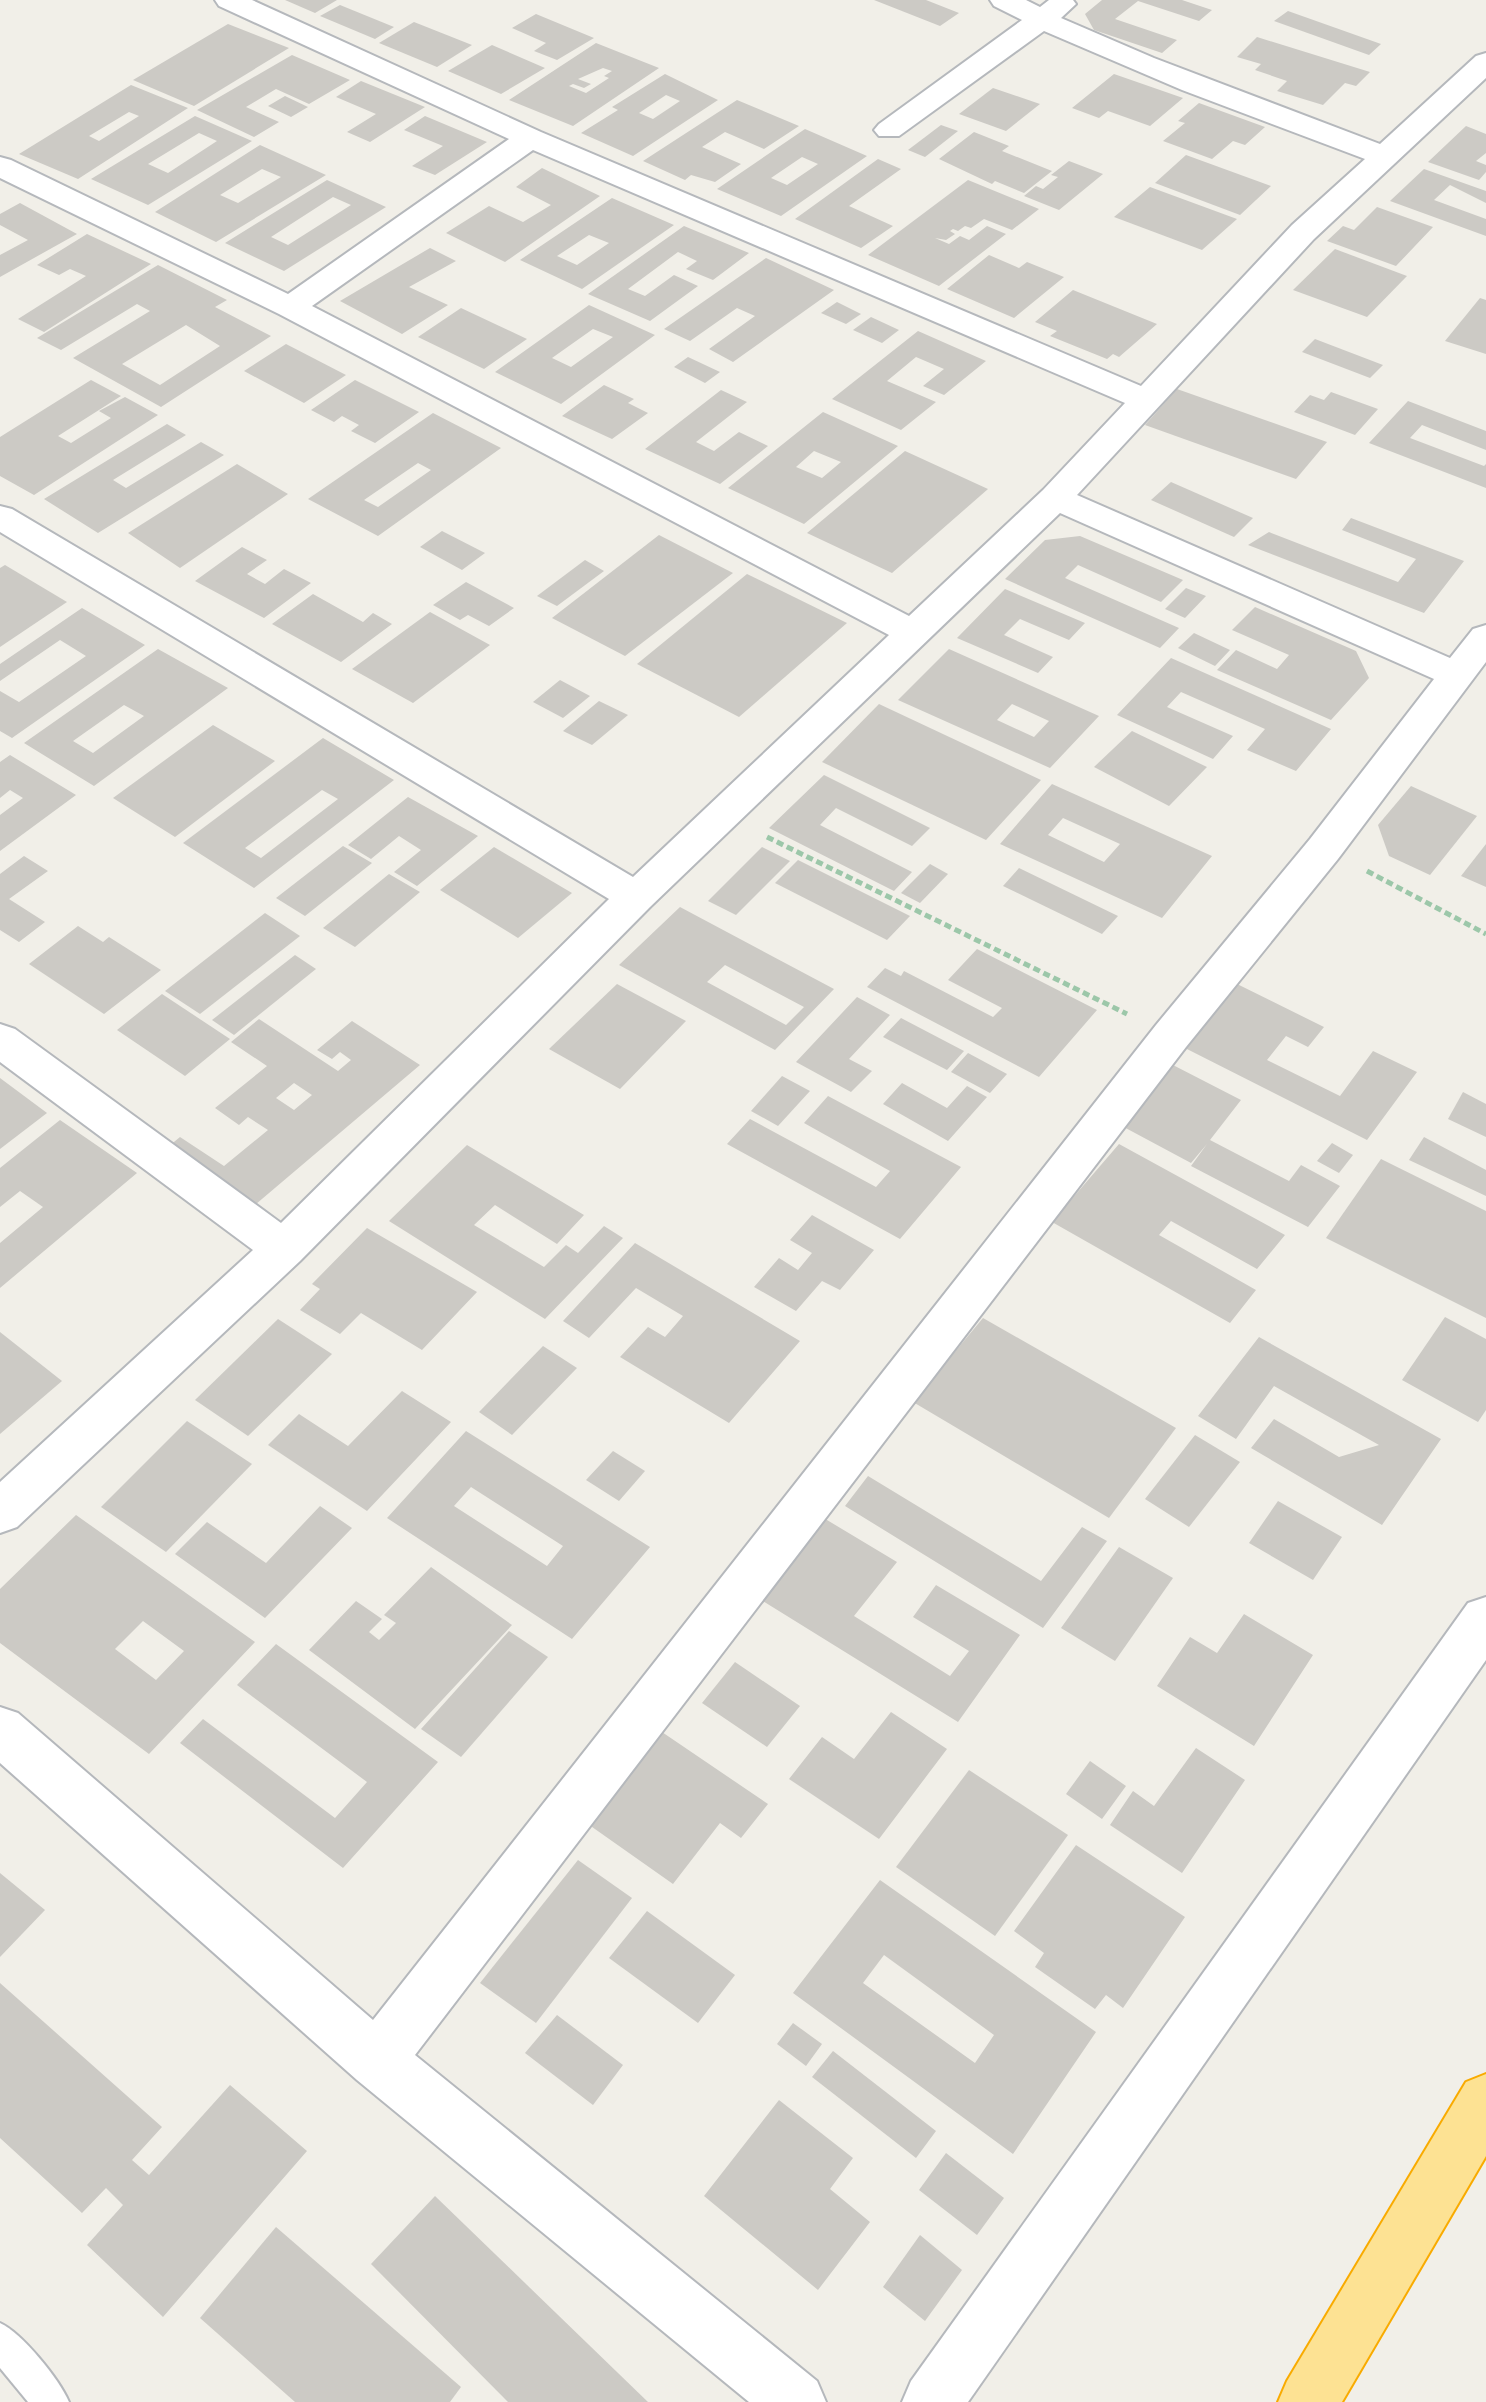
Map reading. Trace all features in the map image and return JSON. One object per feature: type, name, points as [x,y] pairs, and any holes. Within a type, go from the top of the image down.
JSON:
[{"type":"highway","points":[[1308,2402],[1486,2102]]},
{"type":"street","points":[[229,0],[530,138],[1143,399]]},
{"type":"street","points":[[1004,0],[1041,19],[1385,156]]},
{"type":"street","points":[[889,130],[1068,0]]},
{"type":"street","points":[[0,1512],[284,1248],[636,897],[1055,498],[1143,399],[1303,232],[1486,62]]},
{"type":"street","points":[[290,307],[530,138]]},
{"type":"street","points":[[0,166],[290,307],[913,633]]},
{"type":"street","points":[[1055,498],[1459,676]]},
{"type":"street","points":[[0,517],[636,897]]},
{"type":"street","points":[[377,2060],[1171,1036],[1324,849],[1486,637]]},
{"type":"street","points":[[0,1040],[82,1099],[154,1157],[284,1248]]},
{"type":"street","points":[[932,2402],[1486,1619]]},
{"type":"street","points":[[0,1730],[377,2060],[796,2402]]},
{"type":"lane","points":[[0,2341],[51,2402]]},
{"type":"path","points":[[725,811],[770,839],[1171,1036]]},
{"type":"path","points":[[1324,849],[1486,934]]},
{"type":"building","points":[[285,0],[337,0],[315,13]]},
{"type":"building","points":[[874,0],[926,0],[959,13],[940,26]]},
{"type":"building","points":[[1102,0],[1182,0],[1212,10],[1199,21],[1138,1],[1115,19],[1177,40],[1162,53],[1094,30],[1085,14]]},
{"type":"building","points":[[340,5],[394,27],[375,39],[320,16]]},
{"type":"building","points":[[1288,11],[1381,44],[1369,55],[1274,21]]},
{"type":"building","points":[[536,14],[594,38],[557,60],[534,51],[546,43],[512,28]]},
{"type":"building","points":[[414,22],[472,45],[437,67],[379,43]]},
{"type":"building","points":[[228,24],[289,48],[194,106],[133,80]]},
{"type":"building","points":[[1257,37],[1370,72],[1356,86],[1345,83],[1323,105],[1277,91],[1287,81],[1255,70],[1261,64],[1237,57]]},
{"type":"building","points":[[596,43],[659,68],[573,126],[509,100]],"holes":[[[603,68],[612,71],[604,76],[609,78],[586,93],[569,86],[573,84],[584,88],[591,84],[578,79]]]},
{"type":"building","points":[[492,45],[545,68],[501,94],[448,71]]},
{"type":"building","points":[[292,55],[350,80],[309,104],[276,89],[246,107],[279,122],[254,137],[197,110]]},
{"type":"building","points":[[665,74],[718,100],[633,156],[581,133],[618,110],[612,107]],"holes":[[[666,95],[680,101],[653,119],[639,113]]]},
{"type":"building","points":[[1114,74],[1183,98],[1150,126],[1108,111],[1099,118],[1072,108]]},
{"type":"building","points":[[361,81],[425,107],[370,142],[347,132],[376,114],[336,97]]},
{"type":"building","points":[[131,85],[188,108],[78,179],[19,154]],"holes":[[[129,112],[139,116],[99,141],[89,136]]]},
{"type":"building","points":[[993,88],[1040,104],[1006,131],[959,114]]},
{"type":"building","points":[[285,96],[308,107],[291,117],[268,106]]},
{"type":"building","points":[[737,100],[799,126],[764,149],[725,132],[702,147],[741,164],[715,182],[691,175],[685,180],[643,161]]},
{"type":"building","points":[[1199,103],[1265,127],[1245,145],[1233,141],[1212,159],[1163,141],[1185,123],[1178,121]]},
{"type":"building","points":[[195,116],[252,141],[148,205],[91,179]],"holes":[[[199,133],[217,141],[168,173],[148,164]]]},
{"type":"building","points":[[425,116],[487,142],[435,175],[412,166],[443,146],[404,130]]},
{"type":"building","points":[[941,125],[958,131],[925,157],[908,150]]},
{"type":"building","points":[[1466,126],[1486,134],[1486,153],[1476,161],[1486,165],[1486,172],[1479,180],[1428,162]]},
{"type":"building","points":[[805,129],[867,156],[781,216],[717,189]],"holes":[[[802,157],[818,164],[787,185],[771,178]]]},
{"type":"building","points":[[974,132],[1009,146],[1002,151],[1052,171],[1024,193],[995,181],[992,184],[939,159]]},
{"type":"building","points":[[260,145],[326,175],[216,242],[155,212]],"holes":[[[262,169],[281,177],[238,203],[220,195]]]},
{"type":"building","points":[[1186,155],[1271,186],[1240,215],[1155,183]]},
{"type":"building","points":[[878,159],[901,169],[849,206],[893,226],[861,248],[795,219]]},
{"type":"building","points":[[1069,161],[1103,174],[1059,210],[1024,196],[1036,186],[1043,189],[1058,177],[1051,175]]},
{"type":"building","points":[[542,168],[600,196],[505,262],[446,233],[489,206],[523,222],[551,205],[516,187]]},
{"type":"building","points":[[1424,169],[1486,191],[1486,203],[1450,185],[1434,200],[1486,219],[1486,236],[1390,201]]},
{"type":"building","points":[[327,180],[386,207],[284,271],[225,243]],"holes":[[[333,197],[351,205],[288,245],[271,237]]]},
{"type":"building","points":[[968,180],[1039,209],[1012,230],[984,219],[971,228],[953,229],[950,231],[955,234],[946,240],[935,238],[949,244],[960,236],[969,240],[987,226],[1006,234],[939,286],[868,255]]},
{"type":"building","points":[[1150,187],[1237,219],[1202,250],[1114,217]]},
{"type":"building","points":[[612,198],[674,225],[582,289],[520,260]],"holes":[[[589,235],[609,243],[577,265],[557,256]]]},
{"type":"building","points":[[20,203],[77,234],[0,277],[0,255],[28,240],[0,225],[0,214]]},
{"type":"building","points":[[1377,207],[1433,227],[1396,266],[1327,241],[1343,226],[1354,230]]},
{"type":"building","points":[[684,226],[749,253],[713,280],[686,269],[697,261],[678,252],[628,289],[645,296],[674,275],[698,286],[650,321],[588,294]]},
{"type":"building","points":[[87,234],[151,264],[44,332],[18,319],[86,276],[70,269],[59,275],[37,265]]},
{"type":"building","points":[[430,248],[456,261],[409,287],[448,305],[402,334],[340,301]]},
{"type":"building","points":[[1335,249],[1407,276],[1367,317],[1293,290]]},
{"type":"building","points":[[989,255],[1019,268],[1027,262],[1064,277],[1014,318],[947,289]]},
{"type":"building","points":[[766,258],[834,290],[733,362],[709,349],[755,316],[737,308],[690,341],[664,329]]},
{"type":"building","points":[[158,265],[227,300],[215,307],[271,336],[161,407],[73,358],[150,311],[137,304],[61,350],[37,338]],"holes":[[[186,325],[220,346],[160,385],[122,364]]]},
{"type":"building","points":[[1073,290],[1157,324],[1119,357],[1113,354],[1107,359],[1050,336],[1057,331],[1035,322]]},
{"type":"building","points":[[1480,298],[1486,300],[1486,354],[1445,341]]},
{"type":"building","points":[[837,302],[861,314],[846,324],[821,313]]},
{"type":"building","points":[[589,305],[655,335],[561,404],[495,372]],"holes":[[[593,329],[613,337],[571,367],[552,358]]]},
{"type":"building","points":[[461,308],[527,339],[484,369],[418,337]]},
{"type":"building","points":[[871,317],[899,330],[882,343],[853,330]]},
{"type":"building","points":[[918,331],[986,361],[944,395],[923,386],[944,369],[916,357],[887,381],[936,402],[901,430],[832,399]]},
{"type":"building","points":[[1315,339],[1383,365],[1370,378],[1302,352]]},
{"type":"building","points":[[286,344],[346,375],[304,403],[244,371]]},
{"type":"building","points":[[688,357],[720,372],[705,383],[674,367]]},
{"type":"building","points":[[91,380],[121,396],[58,436],[71,443],[111,418],[99,411],[125,397],[158,415],[34,495],[0,476],[0,437]]},
{"type":"building","points":[[355,380],[419,412],[375,443],[351,431],[359,425],[342,416],[334,422],[311,410]]},
{"type":"building","points":[[604,385],[634,399],[628,403],[648,413],[612,439],[562,416]]},
{"type":"building","points":[[1177,389],[1327,442],[1296,479],[1145,425]]},
{"type":"building","points":[[721,390],[747,402],[696,442],[714,451],[739,432],[768,446],[720,484],[645,449]]},
{"type":"building","points":[[1331,392],[1378,409],[1355,435],[1294,412],[1310,395],[1324,400]]},
{"type":"building","points":[[1408,401],[1486,431],[1486,450],[1422,425],[1410,438],[1484,466],[1486,464],[1486,488],[1369,443]]},
{"type":"building","points":[[823,412],[898,446],[804,524],[728,488]],"holes":[[[814,451],[841,462],[822,478],[796,467]]]},
{"type":"building","points":[[433,413],[501,448],[378,536],[308,499]],"holes":[[[418,463],[431,470],[378,507],[364,500]]]},
{"type":"building","points":[[167,424],[186,435],[113,480],[126,488],[201,442],[224,455],[98,533],[44,499]]},
{"type":"building","points":[[905,451],[988,489],[892,573],[807,533]]},
{"type":"building","points":[[237,464],[288,494],[180,568],[128,533]]},
{"type":"building","points":[[1171,482],[1253,518],[1234,537],[1151,500]]},
{"type":"building","points":[[1351,518],[1464,561],[1424,613],[1248,545],[1269,532],[1398,582],[1416,559],[1342,530]]},
{"type":"building","points":[[442,531],[485,553],[462,570],[420,547]]},
{"type":"building","points":[[659,535],[733,573],[625,656],[552,618]]},
{"type":"building","points":[[1080,536],[1183,580],[1161,602],[1078,565],[1065,578],[1179,628],[1160,648],[1005,579],[1045,540]]},
{"type":"building","points":[[242,547],[267,560],[247,574],[265,584],[284,569],[311,583],[264,618],[195,581]]},
{"type":"building","points":[[585,560],[604,571],[557,606],[537,596]]},
{"type":"building","points":[[5,565],[67,602],[0,647],[0,568]]},
{"type":"building","points":[[747,574],[847,623],[739,717],[637,664]]},
{"type":"building","points":[[466,582],[514,608],[489,626],[468,615],[460,620],[433,605]]},
{"type":"building","points":[[1186,588],[1206,596],[1185,618],[1165,609]]},
{"type":"building","points":[[1005,589],[1085,623],[1069,640],[1020,619],[1004,635],[1053,657],[1038,673],[957,638]]},
{"type":"building","points":[[313,594],[363,622],[373,613],[392,624],[341,662],[272,624]]},
{"type":"building","points":[[1255,607],[1356,651],[1369,678],[1331,720],[1217,670],[1236,650],[1277,669],[1289,655],[1232,630]]},
{"type":"building","points":[[82,608],[145,645],[12,738],[0,731],[0,691],[19,702],[86,656],[60,640],[0,681],[0,664]]},
{"type":"building","points":[[430,612],[490,645],[413,703],[352,669]]},
{"type":"building","points":[[1194,633],[1230,650],[1215,666],[1178,648]]},
{"type":"building","points":[[158,649],[228,688],[94,786],[24,743]],"holes":[[[124,705],[144,716],[93,753],[73,741]]]},
{"type":"building","points":[[949,649],[1099,716],[1050,768],[898,700]],"holes":[[[1012,704],[1049,721],[1034,737],[997,720]]]},
{"type":"building","points":[[1171,658],[1331,729],[1296,771],[1247,750],[1265,729],[1181,692],[1167,707],[1233,736],[1213,759],[1117,715]]},
{"type":"building","points":[[560,680],[590,696],[563,718],[533,702]]},
{"type":"building","points":[[599,701],[628,715],[592,745],[563,731]]},
{"type":"building","points":[[879,704],[1041,780],[986,840],[822,762]]},
{"type":"building","points":[[213,725],[275,761],[175,837],[113,798]]},
{"type":"building","points":[[1132,731],[1207,767],[1169,806],[1094,767]]},
{"type":"building","points":[[323,738],[394,780],[254,888],[183,843]],"holes":[[[322,790],[338,799],[261,858],[245,848]]]},
{"type":"building","points":[[10,755],[76,795],[0,851],[0,815],[23,798],[10,790],[0,798],[0,762]]},
{"type":"building","points":[[824,775],[930,828],[912,846],[836,808],[820,825],[912,872],[894,891],[769,828]]},
{"type":"building","points":[[1052,784],[1212,856],[1162,918],[1000,844]],"holes":[[[1063,818],[1120,844],[1104,862],[1048,835]]]},
{"type":"building","points":[[1411,786],[1477,816],[1430,875],[1389,856],[1378,825]]},
{"type":"building","points":[[408,797],[478,836],[417,886],[394,872],[421,850],[399,836],[371,859],[348,845]]},
{"type":"building","points":[[1486,844],[1486,887],[1461,876]]},
{"type":"building","points":[[343,846],[372,863],[305,916],[276,898]]},
{"type":"building","points":[[494,847],[572,893],[518,938],[440,890]]},
{"type":"building","points":[[762,847],[790,861],[736,915],[708,901]]},
{"type":"building","points":[[24,856],[48,871],[9,899],[45,922],[19,942],[0,930],[0,874]]},
{"type":"building","points":[[798,860],[910,916],[887,940],[775,883]]},
{"type":"building","points":[[930,864],[948,874],[920,903],[901,893]]},
{"type":"building","points":[[1019,868],[1118,916],[1102,934],[1003,886]]},
{"type":"building","points":[[389,874],[420,892],[355,947],[323,928]]},
{"type":"building","points":[[680,907],[834,989],[775,1050],[619,965]],"holes":[[[725,965],[804,1007],[786,1025],[707,982]]]},
{"type":"building","points":[[265,913],[300,936],[200,1014],[165,991]]},
{"type":"building","points":[[78,926],[103,942],[109,937],[161,970],[104,1014],[29,964]]},
{"type":"building","points":[[977,949],[1097,1010],[1039,1077],[867,987],[885,968],[901,976],[904,971],[993,1017],[1002,1008],[948,980]]},
{"type":"building","points":[[295,955],[316,969],[234,1035],[212,1020]]},
{"type":"building","points":[[1233,982],[1324,1027],[1308,1047],[1286,1036],[1267,1060],[1340,1096],[1373,1051],[1417,1072],[1367,1140],[1181,1046]]},
{"type":"building","points":[[617,984],[686,1021],[620,1089],[549,1049]]},
{"type":"building","points":[[162,994],[230,1039],[185,1076],[117,1030]]},
{"type":"building","points":[[857,997],[890,1015],[849,1059],[872,1071],[851,1092],[796,1062]]},
{"type":"building","points":[[901,1018],[964,1051],[947,1070],[883,1037]]},
{"type":"building","points":[[259,1019],[338,1071],[351,1060],[340,1052],[332,1059],[317,1050],[352,1021],[420,1065],[242,1216],[157,1156],[180,1137],[224,1166],[268,1130],[248,1117],[239,1125],[215,1108],[267,1066],[231,1042]],"holes":[[[294,1083],[312,1095],[294,1110],[276,1098]]]},
{"type":"building","points":[[968,1053],[1007,1074],[990,1093],[951,1072]]},
{"type":"building","points":[[1171,1064],[1241,1100],[1210,1140],[1289,1181],[1301,1165],[1340,1186],[1308,1227],[1191,1166],[1207,1144],[1191,1163],[1120,1125]]},
{"type":"building","points":[[782,1076],[810,1091],[778,1126],[751,1111]]},
{"type":"building","points":[[0,1078],[47,1113],[0,1149]]},
{"type":"building","points":[[902,1083],[947,1108],[967,1086],[987,1097],[948,1141],[883,1104]]},
{"type":"building","points":[[1463,1092],[1486,1104],[1486,1137],[1448,1119]]},
{"type":"building","points":[[828,1096],[961,1167],[900,1239],[727,1144],[750,1119],[876,1187],[890,1171],[804,1123]]},
{"type":"building","points":[[60,1120],[137,1173],[0,1288],[0,1243],[43,1207],[20,1191],[0,1207],[0,1168]]},
{"type":"building","points":[[1424,1137],[1486,1170],[1486,1196],[1409,1160]]},
{"type":"building","points":[[1332,1143],[1353,1155],[1339,1173],[1317,1161]]},
{"type":"building","points":[[1119,1144],[1285,1235],[1257,1269],[1171,1221],[1159,1235],[1256,1290],[1230,1323],[1052,1222]]},
{"type":"building","points":[[467,1145],[584,1215],[557,1244],[495,1205],[474,1225],[544,1267],[566,1245],[578,1253],[604,1226],[623,1238],[545,1319],[389,1221]]},
{"type":"building","points":[[1381,1159],[1486,1211],[1486,1318],[1326,1238]]},
{"type":"building","points":[[812,1215],[874,1250],[840,1290],[822,1281],[796,1311],[754,1287],[779,1258],[798,1270],[812,1253],[790,1240]]},
{"type":"building","points":[[367,1228],[477,1292],[422,1350],[361,1313],[340,1334],[300,1310],[320,1289],[312,1284]]},
{"type":"building","points":[[635,1243],[800,1341],[729,1423],[620,1357],[648,1327],[665,1337],[683,1316],[636,1288],[589,1338],[563,1321]]},
{"type":"building","points":[[1445,1317],[1486,1339],[1486,1410],[1478,1422],[1402,1380]]},
{"type":"building","points":[[983,1318],[1176,1428],[1109,1518],[913,1402]]},
{"type":"building","points":[[278,1319],[332,1354],[248,1436],[195,1400]]},
{"type":"building","points":[[0,1332],[62,1381],[0,1434]]},
{"type":"building","points":[[1259,1337],[1441,1439],[1382,1525],[1251,1448],[1274,1419],[1339,1457],[1379,1445],[1274,1386],[1236,1439],[1198,1416]]},
{"type":"building","points":[[543,1346],[577,1368],[512,1435],[479,1412]]},
{"type":"building","points":[[402,1391],[451,1422],[367,1511],[268,1445],[299,1414],[348,1446]]},
{"type":"building","points":[[187,1421],[252,1464],[166,1552],[101,1507]]},
{"type":"building","points":[[466,1431],[650,1547],[572,1639],[387,1518]],"holes":[[[471,1487],[563,1546],[547,1566],[454,1506]]]},
{"type":"building","points":[[1195,1435],[1240,1462],[1189,1527],[1145,1499]]},
{"type":"building","points":[[613,1451],[645,1471],[619,1501],[586,1480]]},
{"type":"building","points":[[868,1476],[1041,1581],[1082,1527],[1107,1541],[1043,1628],[845,1506]]},
{"type":"building","points":[[1278,1501],[1342,1537],[1313,1580],[1249,1543]]},
{"type":"building","points":[[320,1506],[352,1528],[265,1618],[175,1554],[207,1522],[266,1563]]},
{"type":"building","points":[[76,1515],[255,1642],[149,1754],[0,1643],[0,1589]],"holes":[[[143,1621],[184,1651],[156,1680],[115,1649]]]},
{"type":"building","points":[[822,1517],[897,1562],[854,1616],[950,1676],[969,1651],[913,1617],[936,1585],[1020,1635],[958,1722],[758,1598]]},
{"type":"building","points":[[1119,1547],[1173,1578],[1115,1661],[1061,1628]]},
{"type":"building","points":[[431,1567],[512,1625],[415,1729],[309,1650],[356,1601],[382,1619],[369,1632],[379,1640],[396,1623],[384,1615]]},
{"type":"building","points":[[1244,1614],[1313,1655],[1254,1746],[1157,1686],[1190,1637],[1217,1653]]},
{"type":"building","points":[[509,1631],[548,1657],[461,1757],[421,1729]]},
{"type":"building","points":[[276,1644],[438,1762],[343,1868],[180,1743],[203,1719],[335,1818],[367,1782],[237,1685]]},
{"type":"building","points":[[735,1662],[800,1706],[767,1747],[702,1703]]},
{"type":"building","points":[[891,1712],[947,1749],[879,1839],[789,1779],[822,1737],[854,1759]]},
{"type":"building","points":[[659,1730],[768,1804],[741,1838],[720,1823],[673,1884],[585,1822]]},
{"type":"building","points":[[1196,1748],[1245,1780],[1182,1873],[1110,1825],[1133,1791],[1154,1806]]},
{"type":"building","points":[[1090,1761],[1126,1786],[1102,1819],[1066,1794]]},
{"type":"building","points":[[969,1770],[1068,1835],[995,1936],[896,1867]]},
{"type":"building","points":[[1076,1845],[1185,1917],[1123,2008],[1106,1995],[1095,2009],[1035,1967],[1044,1953],[1014,1931]]},
{"type":"building","points":[[578,1860],[632,1898],[536,2023],[480,1983]]},
{"type":"building","points":[[0,1873],[45,1910],[0,1957]]},
{"type":"building","points":[[880,1880],[1096,2032],[1013,2154],[793,1993]],"holes":[[[884,1955],[994,2035],[975,2063],[863,1983]]]},
{"type":"building","points":[[647,1911],[735,1975],[698,2023],[609,1958]]},
{"type":"building","points":[[0,1983],[162,2127],[132,2160],[149,2175],[230,2085],[307,2151],[163,2317],[87,2245],[123,2205],[106,2188],[82,2213],[0,2138]]},
{"type":"building","points":[[557,2015],[623,2065],[593,2105],[525,2053]]},
{"type":"building","points":[[793,2023],[822,2044],[806,2066],[777,2044]]},
{"type":"building","points":[[833,2051],[936,2131],[916,2158],[812,2077]]},
{"type":"building","points":[[779,2100],[853,2158],[830,2189],[870,2222],[818,2290],[704,2196]]},
{"type":"building","points":[[946,2153],[1004,2198],[977,2235],[919,2190]]},
{"type":"building","points":[[435,2196],[648,2402],[508,2402],[371,2264]]},
{"type":"building","points":[[276,2227],[461,2387],[450,2402],[295,2402],[200,2318]]},
{"type":"building","points":[[920,2235],[962,2270],[925,2321],[883,2287]]}]
